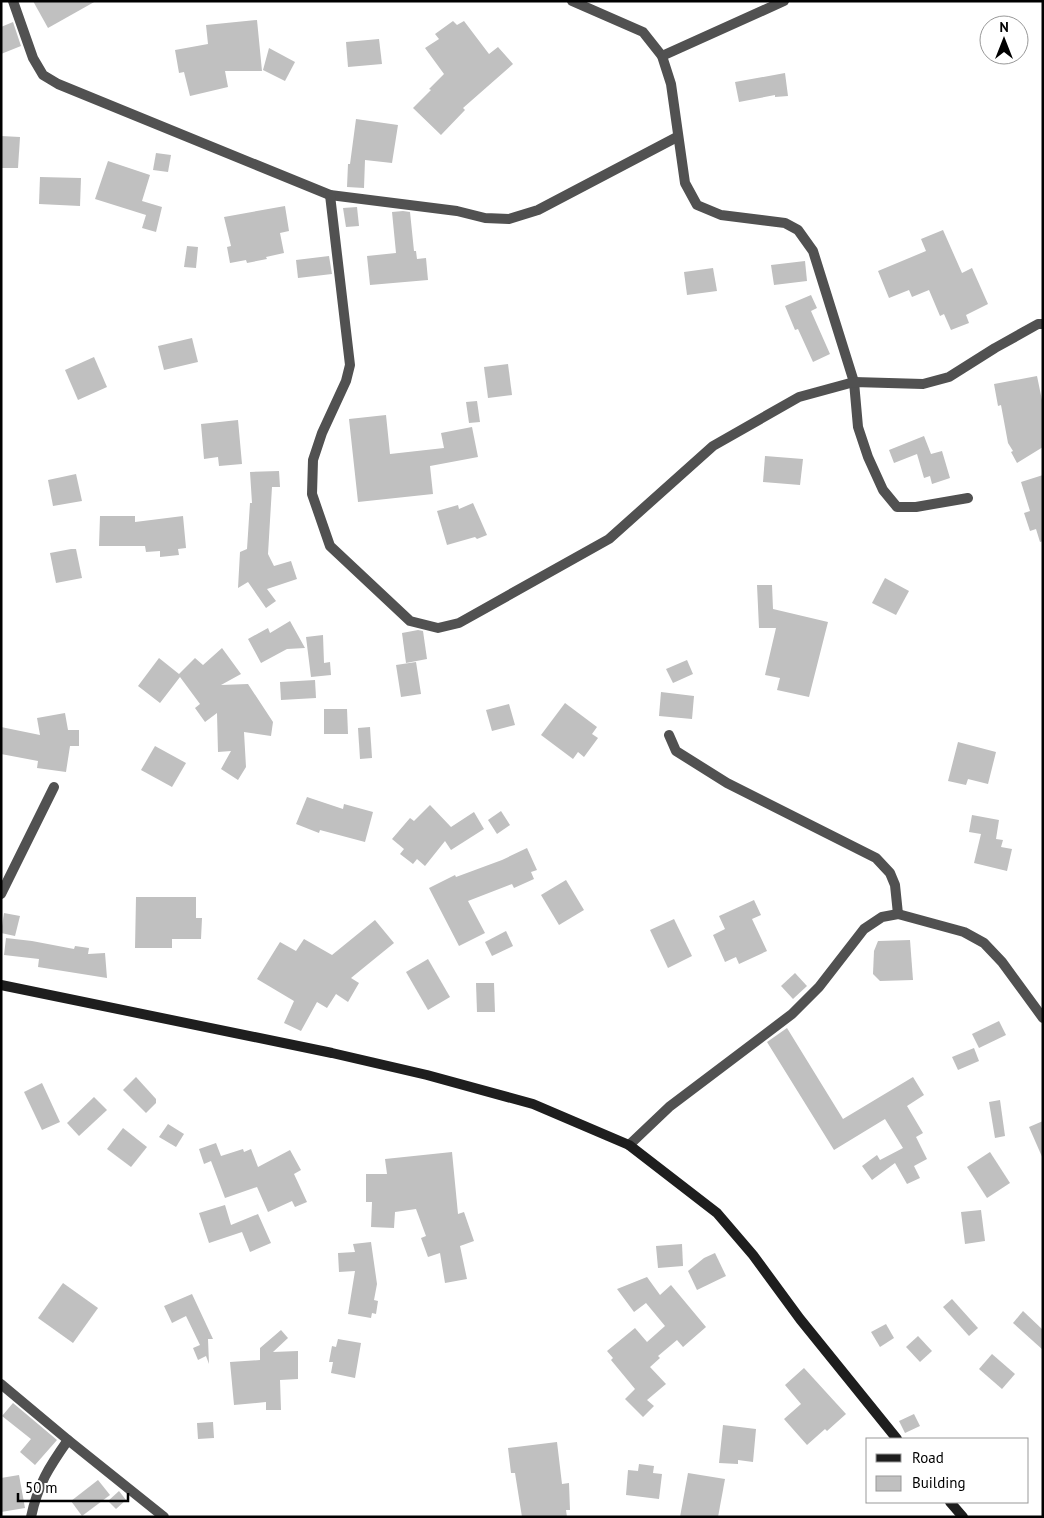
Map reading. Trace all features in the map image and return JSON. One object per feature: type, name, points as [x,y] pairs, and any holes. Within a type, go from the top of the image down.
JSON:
[{"type":"main road","points":[[1,985],[322,1051],[427,1075],[533,1104],[629,1145],[717,1212],[896,1438]]},
{"type":"main road","points":[[951,1503],[963,1517]]},
{"type":"street","points":[[13,1],[34,58],[43,75],[58,84],[330,195],[457,211],[485,218],[509,219],[538,210],[677,137]]},
{"type":"street","points":[[572,1],[643,32],[662,56],[671,84],[685,183],[697,204],[720,215],[785,223],[798,230],[813,251],[854,382],[858,427],[868,457],[883,490],[897,507],[916,507],[968,498]]},
{"type":"street","points":[[662,56],[784,1]]},
{"type":"street","points":[[330,195],[350,365],[346,381],[322,432],[313,460],[312,494],[330,546],[410,621],[438,628],[459,623],[609,539],[713,446],[799,397],[854,382],[923,384],[949,377],[995,348],[1038,324],[1043,324]]},
{"type":"street","points":[[669,735],[676,751],[727,784],[876,858],[890,873],[895,886],[898,914]]},
{"type":"street","points":[[1,894],[54,787]]},
{"type":"street","points":[[629,1145],[670,1107],[792,1014],[820,987],[864,929],[882,918],[898,914],[964,932],[984,943],[1002,962],[1043,1018]]},
{"type":"street","points":[[1,1384],[164,1517]]},
{"type":"street","points":[[30,1517],[37,1490],[47,1470],[68,1440]]},
{"type":"building","points":[[33,1],[96,1],[48,28]]},
{"type":"building","points":[[257,20],[262,71],[225,71],[228,87],[190,96],[184,72],[179,73],[175,50],[208,44],[206,25]]},
{"type":"building","points":[[453,21],[457,25],[464,21],[489,54],[498,47],[513,64],[463,108],[465,110],[441,135],[413,108],[444,74],[425,48],[439,39],[435,34]]},
{"type":"building","points":[[13,22],[21,46],[1,54],[1,27]]},
{"type":"building","points":[[379,39],[382,64],[348,67],[346,42]]},
{"type":"building","points":[[269,48],[295,62],[285,81],[263,70]]},
{"type":"building","points":[[785,73],[788,96],[775,97],[775,95],[739,102],[735,82]]},
{"type":"building","points":[[356,119],[398,125],[392,163],[365,160],[364,188],[347,187],[348,164],[350,164]]},
{"type":"building","points":[[1,136],[20,137],[18,168],[1,168]]},
{"type":"building","points":[[156,153],[171,155],[168,172],[153,170]]},
{"type":"building","points":[[108,161],[150,175],[142,201],[162,207],[156,232],[142,228],[146,215],[95,199]]},
{"type":"building","points":[[40,177],[81,178],[80,206],[39,204]]},
{"type":"building","points":[[285,206],[289,231],[280,233],[284,253],[247,263],[246,260],[230,263],[227,247],[231,246],[224,217]]},
{"type":"building","points":[[357,207],[359,226],[346,227],[343,208]]},
{"type":"building","points":[[392,212],[410,212],[414,251],[416,251],[417,259],[426,258],[428,280],[370,285],[367,256],[396,253]]},
{"type":"building","points":[[943,230],[962,273],[972,268],[988,304],[966,315],[969,323],[951,330],[944,314],[940,316],[929,290],[912,297],[909,290],[889,298],[878,271],[926,251],[921,239]]},
{"type":"building","points":[[187,246],[198,247],[196,268],[184,267]]},
{"type":"building","points":[[329,256],[332,274],[298,278],[296,260]]},
{"type":"building","points":[[805,261],[807,281],[774,285],[771,265]]},
{"type":"building","points":[[713,268],[717,291],[687,295],[684,272]]},
{"type":"building","points":[[811,295],[817,308],[811,311],[830,354],[813,362],[798,329],[795,330],[785,306]]},
{"type":"building","points":[[192,338],[198,362],[164,370],[158,346]]},
{"type":"building","points":[[94,357],[107,387],[78,400],[65,370]]},
{"type":"building","points":[[508,364],[512,395],[488,398],[484,367]]},
{"type":"building","points":[[1037,376],[1043,405],[1043,447],[1017,463],[1008,443],[1001,405],[998,406],[994,384]]},
{"type":"building","points":[[477,401],[480,422],[469,423],[466,402]]},
{"type":"building","points":[[386,415],[390,454],[444,448],[441,433],[472,427],[478,457],[430,466],[433,494],[358,502],[349,419]]},
{"type":"building","points":[[238,420],[242,464],[219,466],[218,457],[204,459],[201,424]]},
{"type":"building","points":[[924,436],[931,454],[942,451],[950,478],[932,484],[930,476],[924,478],[917,454],[894,463],[889,450]]},
{"type":"building","points":[[765,456],[803,459],[800,485],[763,482]]},
{"type":"building","points":[[279,471],[280,487],[272,487],[268,554],[274,566],[291,561],[297,579],[267,589],[276,601],[266,608],[248,582],[238,588],[240,552],[247,549],[250,503],[252,503],[250,472]]},
{"type":"building","points":[[76,474],[82,501],[53,506],[48,480]]},
{"type":"building","points":[[1043,475],[1043,541],[1040,542],[1036,529],[1030,531],[1024,513],[1030,511],[1021,482]]},
{"type":"building","points":[[473,503],[487,535],[447,545],[437,511],[458,505],[459,509]]},
{"type":"building","points":[[100,516],[135,516],[135,522],[183,516],[186,548],[178,549],[179,555],[160,557],[160,551],[146,552],[145,546],[99,546]]},
{"type":"building","points":[[76,549],[82,578],[56,583],[50,553]]},
{"type":"building","points":[[885,578],[909,591],[896,615],[872,603]]},
{"type":"building","points":[[757,585],[772,585],[773,609],[828,622],[809,697],[777,690],[780,678],[765,675],[776,628],[759,628]]},
{"type":"building","points":[[290,621],[305,648],[287,649],[261,663],[248,639],[268,628],[270,633]]},
{"type":"building","points":[[423,631],[427,659],[406,663],[402,633]]},
{"type":"building","points":[[323,635],[324,663],[330,662],[331,675],[311,677],[306,637]]},
{"type":"building","points":[[222,648],[241,674],[221,685],[248,684],[273,722],[271,736],[244,732],[246,767],[238,780],[221,769],[231,751],[218,752],[217,713],[205,722],[195,708],[200,704],[180,677],[160,703],[138,686],[159,658],[179,674],[195,658],[203,665]]},
{"type":"building","points":[[687,660],[693,674],[673,683],[666,669]]},
{"type":"building","points":[[416,662],[421,694],[401,697],[396,665]]},
{"type":"building","points":[[315,680],[316,698],[281,700],[280,682]]},
{"type":"building","points":[[661,692],[694,696],[692,719],[659,716]]},
{"type":"building","points":[[565,703],[597,727],[592,734],[598,738],[584,757],[578,752],[573,759],[541,735]]},
{"type":"building","points":[[509,704],[515,725],[492,731],[486,710]]},
{"type":"building","points":[[324,709],[347,709],[348,734],[324,734]]},
{"type":"building","points":[[65,713],[68,730],[79,730],[79,746],[70,746],[66,772],[37,768],[38,761],[1,754],[1,727],[40,735],[37,718]]},
{"type":"building","points":[[370,727],[372,758],[360,759],[358,728]]},
{"type":"building","points":[[958,742],[996,752],[988,784],[968,779],[966,785],[948,781]]},
{"type":"building","points":[[155,746],[186,763],[172,787],[141,770]]},
{"type":"building","points":[[307,797],[343,809],[344,804],[373,812],[365,842],[320,830],[319,833],[296,824]]},
{"type":"building","points":[[430,805],[451,827],[474,812],[484,829],[451,850],[445,841],[425,866],[417,859],[413,864],[400,854],[404,849],[392,839],[410,818],[414,821]]},
{"type":"building","points":[[501,811],[510,825],[497,834],[488,820]]},
{"type":"building","points":[[972,815],[999,820],[996,839],[1003,840],[1001,847],[1012,849],[1007,871],[974,863],[981,834],[969,832]]},
{"type":"building","points":[[527,848],[537,870],[531,872],[534,879],[514,888],[512,884],[468,901],[485,933],[459,946],[429,888],[455,875],[456,877],[502,860]]},
{"type":"building","points":[[566,880],[584,910],[559,925],[541,895]]},
{"type":"building","points":[[136,897],[196,897],[196,918],[202,918],[201,939],[172,939],[172,948],[135,948]]},
{"type":"building","points":[[754,900],[761,915],[752,919],[767,951],[739,964],[736,957],[725,962],[713,935],[725,929],[719,916]]},
{"type":"building","points":[[4,913],[20,916],[15,936],[1,933]]},
{"type":"building","points":[[674,919],[692,956],[668,968],[650,930]]},
{"type":"building","points":[[375,920],[394,943],[351,978],[359,983],[348,1002],[336,994],[327,1008],[317,1002],[301,1031],[284,1023],[294,1001],[257,979],[280,942],[296,951],[304,939],[332,955]]},
{"type":"building","points":[[506,931],[513,946],[492,956],[485,942]]},
{"type":"building","points":[[6,938],[74,949],[75,946],[89,948],[88,954],[105,953],[107,978],[38,967],[39,959],[4,955]]},
{"type":"building","points":[[910,940],[913,980],[880,981],[873,974],[874,951],[878,941]]},
{"type":"building","points":[[428,959],[450,997],[428,1010],[406,972]]},
{"type":"building","points":[[795,973],[807,986],[793,999],[781,986]]},
{"type":"building","points":[[476,983],[494,983],[495,1012],[477,1012]]},
{"type":"building","points":[[999,1021],[1006,1035],[979,1048],[972,1034]]},
{"type":"building","points":[[787,1028],[843,1119],[913,1077],[924,1095],[907,1106],[923,1133],[916,1137],[927,1159],[914,1166],[920,1178],[907,1184],[895,1163],[872,1180],[862,1166],[877,1155],[880,1160],[903,1148],[885,1119],[834,1150],[767,1042]]},
{"type":"building","points":[[974,1048],[979,1061],[958,1070],[952,1057]]},
{"type":"building","points":[[136,1077],[156,1099],[156,1103],[146,1113],[123,1090]]},
{"type":"building","points":[[42,1083],[60,1122],[42,1130],[24,1092]]},
{"type":"building","points":[[94,1097],[107,1110],[79,1136],[67,1123]]},
{"type":"building","points":[[1000,1100],[1005,1136],[995,1138],[989,1102]]},
{"type":"building","points":[[1043,1121],[1043,1159],[1029,1127]]},
{"type":"building","points":[[168,1124],[184,1134],[176,1147],[159,1137]]},
{"type":"building","points":[[123,1128],[147,1147],[131,1167],[107,1149]]},
{"type":"building","points":[[216,1143],[221,1156],[243,1149],[244,1152],[251,1149],[258,1167],[290,1150],[301,1170],[294,1174],[307,1202],[295,1207],[292,1201],[268,1212],[257,1187],[225,1198],[211,1161],[204,1164],[199,1149]]},
{"type":"building","points":[[452,1152],[458,1214],[464,1212],[474,1241],[460,1246],[467,1279],[445,1283],[440,1253],[428,1257],[421,1238],[426,1236],[416,1209],[395,1212],[394,1228],[371,1227],[372,1202],[366,1202],[366,1174],[387,1174],[385,1159]]},
{"type":"building","points":[[990,1152],[1010,1183],[987,1198],[967,1167]]},
{"type":"building","points":[[225,1205],[231,1225],[258,1214],[271,1243],[250,1252],[242,1232],[209,1243],[199,1213]]},
{"type":"building","points":[[981,1210],[985,1241],[965,1244],[961,1212]]},
{"type":"building","points":[[371,1242],[377,1284],[374,1300],[378,1301],[376,1314],[372,1313],[371,1318],[348,1314],[355,1271],[339,1272],[338,1253],[355,1252],[353,1244]]},
{"type":"building","points":[[682,1244],[683,1266],[658,1268],[656,1246]]},
{"type":"building","points":[[715,1253],[726,1276],[697,1290],[688,1271],[704,1258]]},
{"type":"building","points":[[647,1277],[660,1295],[671,1285],[706,1327],[683,1347],[677,1340],[658,1356],[660,1358],[650,1367],[666,1384],[647,1400],[654,1406],[643,1417],[625,1399],[635,1389],[611,1360],[613,1358],[607,1351],[635,1328],[647,1342],[665,1326],[646,1303],[634,1312],[617,1289]]},
{"type":"building","points":[[63,1283],[98,1308],[73,1343],[38,1318]]},
{"type":"building","points":[[192,1294],[213,1339],[208,1339],[209,1364],[206,1356],[198,1360],[193,1348],[200,1345],[186,1316],[172,1323],[164,1306]]},
{"type":"building","points":[[952,1299],[978,1328],[969,1336],[943,1307]]},
{"type":"building","points":[[1023,1311],[1043,1330],[1043,1350],[1013,1323]]},
{"type":"building","points":[[886,1324],[894,1338],[880,1347],[871,1332]]},
{"type":"building","points":[[281,1330],[288,1338],[273,1352],[298,1351],[298,1379],[280,1380],[281,1410],[266,1410],[266,1402],[234,1405],[230,1362],[260,1360],[260,1348]]},
{"type":"building","points":[[918,1336],[932,1351],[920,1362],[906,1347]]},
{"type":"building","points":[[338,1339],[361,1343],[355,1378],[331,1373],[333,1362],[329,1362],[332,1346],[336,1347]]},
{"type":"building","points":[[992,1354],[1015,1374],[1002,1389],[979,1369]]},
{"type":"building","points":[[804,1368],[846,1414],[807,1445],[784,1419],[801,1404],[785,1385]]},
{"type":"building","points":[[13,1403],[57,1440],[35,1465],[20,1452],[31,1439],[2,1416]]},
{"type":"building","points":[[914,1414],[920,1426],[905,1433],[899,1421]]},
{"type":"building","points":[[213,1422],[214,1438],[198,1439],[197,1423]]},
{"type":"building","points":[[723,1425],[756,1429],[753,1462],[738,1460],[738,1464],[719,1463]]},
{"type":"building","points":[[557,1442],[562,1484],[569,1483],[570,1510],[566,1510],[567,1517],[522,1517],[515,1473],[511,1473],[508,1448]]},
{"type":"building","points":[[639,1464],[654,1466],[653,1473],[662,1474],[659,1499],[626,1495],[628,1470],[638,1471]]},
{"type":"building","points":[[688,1473],[725,1479],[718,1517],[680,1517]]},
{"type":"building","points":[[19,1475],[25,1508],[1,1512],[1,1478]]},
{"type":"building","points":[[98,1480],[110,1495],[82,1516],[71,1501]]},
{"type":"building","points":[[119,1491],[126,1500],[116,1509],[108,1501]]}]
